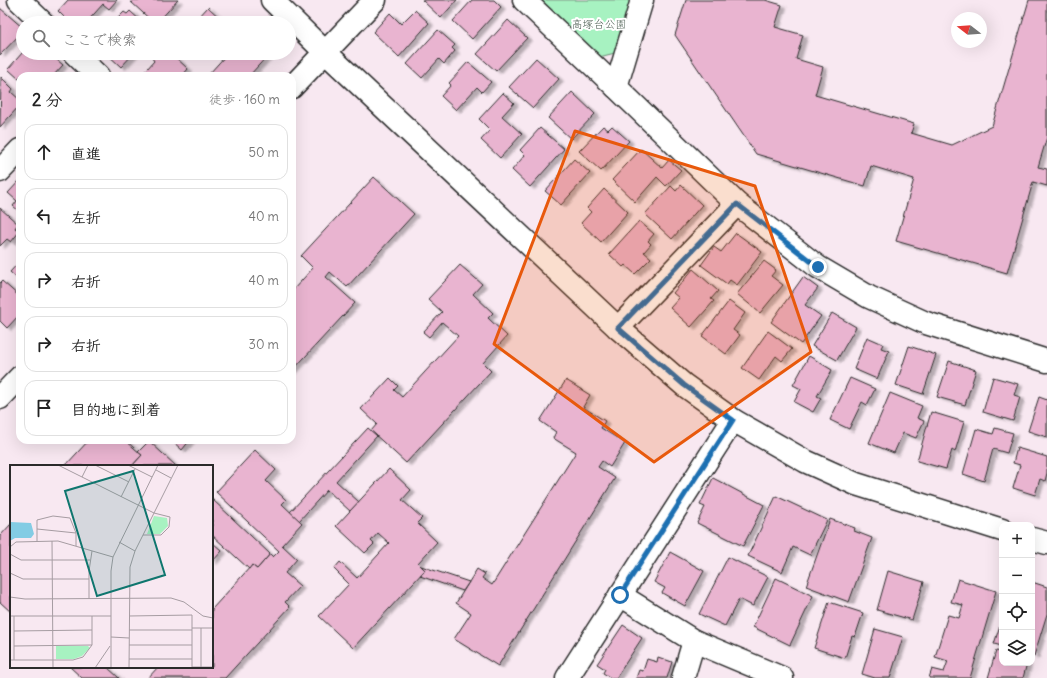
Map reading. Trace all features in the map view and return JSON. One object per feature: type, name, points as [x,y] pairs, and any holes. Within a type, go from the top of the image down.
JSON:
[{"type":"street","points":[[19,0],[36,16]]},
{"type":"street","points":[[272,0],[288,16]]},
{"type":"street","points":[[296,84],[375,0]]},
{"type":"street","points":[[524,0],[737,204],[818,267],[869,297],[926,323],[1047,361]]},
{"type":"street","points":[[616,87],[642,0]]},
{"type":"street","points":[[296,24],[618,328],[684,385],[733,420],[805,461],[856,484],[999,529]]},
{"type":"street","points":[[80,60],[91,72]]},
{"type":"street","points":[[0,171],[16,154]]},
{"type":"street","points":[[618,328],[737,204]]},
{"type":"street","points":[[0,398],[16,381]]},
{"type":"street","points":[[567,678],[733,420]]},
{"type":"street","points":[[1035,540],[1047,543]]},
{"type":"street","points":[[620,595],[694,641],[782,678]]},
{"type":"street","points":[[683,678],[694,641]]},
{"type":"highlighted area","points":[[575,131],[755,186],[811,352],[654,462],[494,344]]},
{"type":"green space","name":"高塚台公園","points":[[540,0],[631,0],[615,53],[599,57]]},
{"type":"building","points":[[68,0],[117,0],[109,9],[103,4],[92,16],[63,16],[58,11]]},
{"type":"building","points":[[132,0],[178,0],[163,16],[146,16],[131,2]]},
{"type":"building","points":[[422,0],[457,0],[441,18]]},
{"type":"building","points":[[472,0],[494,0],[501,7],[472,39],[453,21]]},
{"type":"building","points":[[686,0],[765,0],[782,5],[775,27],[803,35],[796,59],[823,67],[815,95],[914,124],[911,133],[952,145],[992,126],[1029,0],[1047,0],[1047,137],[1038,167],[1047,169],[1047,186],[1033,182],[1007,273],[896,241],[914,179],[871,166],[865,186],[756,154],[675,35]]},
{"type":"building","points":[[208,7],[218,16],[200,16]]},
{"type":"building","points":[[0,8],[16,22],[16,38],[0,55]]},
{"type":"building","points":[[415,10],[429,23],[399,57],[373,32],[390,13],[401,24]]},
{"type":"building","points":[[130,11],[135,16],[120,16],[124,12],[127,14]]},
{"type":"building","points":[[508,20],[527,38],[496,71],[477,54]]},
{"type":"building","points":[[438,30],[455,45],[452,48],[455,51],[444,64],[439,59],[422,78],[407,64]]},
{"type":"building","points":[[536,58],[559,79],[533,108],[509,87]]},
{"type":"building","points":[[16,60],[57,60],[63,65],[57,72],[16,72],[16,76],[8,69]]},
{"type":"building","points":[[114,60],[128,60],[121,67]]},
{"type":"building","points":[[153,60],[178,60],[188,69],[185,72],[144,72]]},
{"type":"building","points":[[222,60],[264,60],[253,72],[211,72]]},
{"type":"building","points":[[468,62],[491,82],[482,92],[477,87],[456,110],[441,96],[451,85],[449,83]]},
{"type":"building","points":[[1,77],[13,89],[11,92],[16,96],[16,109],[0,127]]},
{"type":"building","points":[[572,92],[595,114],[571,139],[548,118]]},
{"type":"building","points":[[503,93],[514,103],[502,116],[522,134],[500,158],[481,140],[490,130],[479,119]]},
{"type":"building","points":[[603,126],[608,130],[612,126],[629,141],[601,171],[579,151]]},
{"type":"building","points":[[540,128],[564,149],[530,187],[512,170],[525,155],[520,150]]},
{"type":"building","points":[[641,149],[662,168],[669,160],[681,170],[666,186],[657,177],[635,202],[612,180]]},
{"type":"building","points":[[574,159],[590,173],[561,205],[545,191]]},
{"type":"building","points":[[374,177],[414,214],[347,287],[330,272],[326,277],[355,303],[296,367],[296,287],[313,268],[301,256]]},
{"type":"building","points":[[16,184],[16,200],[8,193]]},
{"type":"building","points":[[681,185],[702,205],[672,239],[645,214],[671,186],[676,191]]},
{"type":"building","points":[[604,189],[628,212],[601,242],[581,223],[591,212],[587,208]]},
{"type":"building","points":[[0,208],[16,222],[16,236],[11,242],[7,239],[0,246]]},
{"type":"building","points":[[639,221],[654,234],[648,241],[651,244],[644,252],[651,258],[635,274],[625,265],[623,267],[609,254]]},
{"type":"building","points":[[736,233],[762,252],[737,285],[730,280],[727,284],[701,265],[714,247],[721,252]]},
{"type":"building","points":[[764,261],[776,270],[771,276],[783,285],[760,313],[737,294]]},
{"type":"building","points":[[16,265],[16,277],[10,272]]},
{"type":"building","points":[[460,265],[482,284],[473,294],[493,313],[488,318],[507,336],[483,363],[491,371],[406,463],[371,431],[377,424],[361,409],[390,378],[398,386],[394,390],[402,397],[458,336],[442,322],[429,337],[423,332],[442,312],[428,299]]},
{"type":"building","points":[[693,269],[718,291],[711,299],[714,301],[691,327],[670,308],[679,298],[673,293]]},
{"type":"building","points":[[803,277],[818,288],[805,305],[821,316],[801,344],[771,322]]},
{"type":"building","points":[[2,281],[16,293],[16,318],[7,328],[0,321],[0,283]]},
{"type":"building","points":[[729,301],[745,313],[733,330],[740,335],[726,354],[702,336]]},
{"type":"building","points":[[832,313],[856,327],[837,360],[812,346]]},
{"type":"building","points":[[768,331],[792,349],[782,361],[776,356],[759,380],[742,368]]},
{"type":"building","points":[[867,337],[883,344],[881,348],[889,351],[877,379],[854,369]]},
{"type":"building","points":[[909,346],[936,355],[923,394],[896,385]]},
{"type":"building","points":[[809,356],[832,370],[817,396],[821,398],[813,412],[794,402],[801,389],[793,385]]},
{"type":"building","points":[[949,361],[976,370],[965,405],[937,397]]},
{"type":"building","points":[[993,377],[1018,384],[1014,395],[1020,397],[1013,421],[983,412]]},
{"type":"building","points":[[850,378],[875,389],[867,405],[862,402],[849,429],[830,420]]},
{"type":"building","points":[[566,380],[590,395],[583,407],[605,421],[601,428],[625,443],[610,467],[602,461],[598,467],[615,478],[498,666],[454,639],[471,613],[456,603],[477,569],[485,574],[482,578],[492,585],[576,452],[553,438],[556,432],[540,421]]},
{"type":"building","points":[[890,393],[922,406],[917,418],[924,421],[916,438],[903,433],[894,453],[869,443]]},
{"type":"building","points":[[1039,397],[1047,400],[1047,437],[1028,431]]},
{"type":"building","points":[[931,412],[964,422],[955,452],[952,450],[946,469],[917,461]]},
{"type":"building","points":[[368,428],[377,436],[336,481],[359,502],[350,511],[327,490],[299,521],[290,512]]},
{"type":"building","points":[[995,428],[1013,433],[1007,453],[993,449],[984,481],[963,474],[976,429],[993,434]]},
{"type":"building","points":[[85,444],[130,444],[142,455],[133,465],[66,465]]},
{"type":"building","points":[[146,444],[152,444],[175,465],[133,465],[142,455],[138,452]]},
{"type":"building","points":[[175,444],[187,444],[182,450]]},
{"type":"building","points":[[1017,448],[1047,457],[1047,473],[1045,481],[1040,479],[1035,495],[1013,488],[1020,465],[1013,463]]},
{"type":"building","points":[[255,450],[276,470],[266,481],[286,500],[282,504],[302,523],[282,545],[297,559],[285,573],[300,586],[285,602],[290,607],[225,678],[148,678],[157,668],[213,668],[213,608],[252,565],[257,569],[270,554],[273,557],[279,551],[216,492]]},
{"type":"building","points":[[389,469],[411,490],[402,500],[422,518],[417,523],[437,542],[418,563],[425,570],[353,648],[319,616],[349,584],[334,569],[340,562],[357,578],[389,543],[378,533],[371,541],[374,544],[365,553],[336,526]]},
{"type":"building","points":[[713,478],[764,505],[743,546],[697,523],[705,507],[700,505]]},
{"type":"building","points":[[776,496],[827,520],[810,555],[793,547],[782,572],[748,556]]},
{"type":"building","points":[[213,500],[270,554],[257,569],[252,565],[249,569],[213,536]]},
{"type":"building","points":[[830,519],[855,528],[854,531],[872,538],[849,602],[806,586]]},
{"type":"building","points":[[10,525],[10,611],[0,602],[0,536]]},
{"type":"building","points":[[213,543],[222,551],[213,561]]},
{"type":"building","points":[[670,552],[704,571],[685,606],[662,593],[665,588],[654,582]]},
{"type":"building","points":[[728,557],[768,577],[753,606],[739,599],[725,626],[699,614]]},
{"type":"building","points":[[421,566],[469,582],[463,591],[420,576],[425,570]]},
{"type":"building","points":[[888,571],[924,582],[912,620],[877,610]]},
{"type":"building","points":[[776,578],[813,596],[790,645],[753,627]]},
{"type":"building","points":[[958,579],[996,591],[970,678],[929,678],[932,669],[944,672],[948,661],[935,657],[948,615],[959,618],[963,605],[951,602]]},
{"type":"building","points":[[1035,583],[1047,587],[1047,614],[1035,653]]},
{"type":"building","points":[[829,602],[863,613],[855,637],[852,636],[845,658],[814,648]]},
{"type":"building","points":[[623,625],[642,638],[616,678],[611,678],[603,673],[605,669],[597,664]]},
{"type":"building","points":[[999,628],[999,645],[994,644]]},
{"type":"building","points":[[875,629],[903,637],[890,678],[875,678],[862,674]]},
{"type":"building","points":[[996,651],[999,652],[999,666],[1026,666],[1023,678],[988,678]]},
{"type":"building","points":[[658,657],[672,662],[667,678],[636,678],[639,670],[643,671],[647,659],[657,662]]},
{"type":"building","points":[[71,668],[108,668],[119,678],[82,678]]},
{"type":"route","points":[[620,595],[733,420],[684,385],[618,328],[737,204],[818,267]]}]
